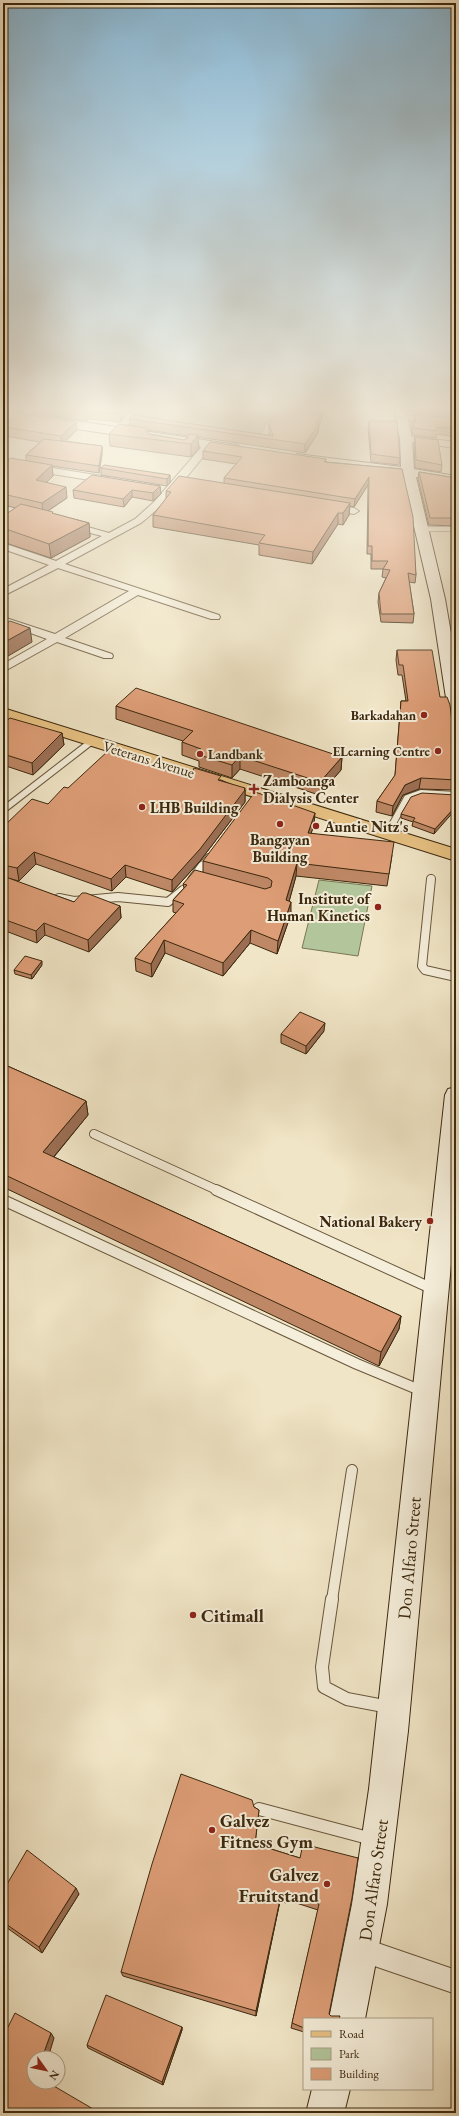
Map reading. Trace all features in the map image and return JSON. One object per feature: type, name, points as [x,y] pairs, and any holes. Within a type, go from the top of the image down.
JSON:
[{"type":"main road","points":[[417,507],[448,647],[456,711]]},
{"type":"main road","name":"Veterans Avenue","points":[[3,713],[256,796],[456,855]]},
{"type":"main road","name":"Don Alfaro Street","points":[[347,2018],[363,1950],[379,1841],[395,1708],[436,1290],[448,1247],[456,1095]]},
{"type":"main road","points":[[325,2113],[331,2090]]},
{"type":"street","points":[[3,592],[111,536],[148,514],[154,507]]},
{"type":"street","points":[[328,507],[354,511]]},
{"type":"street","points":[[3,508],[42,518]]},
{"type":"street","points":[[57,522],[111,536]]},
{"type":"street","points":[[3,546],[215,617]]},
{"type":"street","points":[[3,669],[137,591]]},
{"type":"street","points":[[3,620],[108,656]]},
{"type":"street","points":[[363,1950],[456,1982]]},
{"type":"lane","points":[[422,529],[456,529]]},
{"type":"lane","points":[[3,810],[92,741]]},
{"type":"lane","points":[[387,834],[407,798],[421,793],[456,795]]},
{"type":"lane","points":[[55,897],[74,901],[118,897],[154,902],[168,902],[198,878],[212,853]]},
{"type":"lane","points":[[432,879],[422,966],[425,970],[456,977]]},
{"type":"lane","points":[[94,1134],[436,1290]]},
{"type":"lane","points":[[3,1200],[357,1364],[425,1392]]},
{"type":"lane","points":[[352,1470],[322,1667],[324,1688],[336,1696],[370,1705],[395,1708]]},
{"type":"lane","points":[[259,1810],[379,1841]]},
{"type":"green space","points":[[319,880],[372,886],[358,956],[302,948]]},
{"type":"building","points":[[17,507],[32,507],[89,523],[49,544],[3,528],[3,516]]},
{"type":"building","points":[[159,507],[347,507],[343,513],[338,513],[313,552],[259,543],[265,535],[153,515]]},
{"type":"building","points":[[369,507],[411,507],[413,517],[416,575],[408,573],[414,614],[381,614],[379,593],[390,570],[383,569],[388,561],[372,561],[372,546],[368,546]]},
{"type":"building","points":[[427,507],[456,507],[456,518],[430,518]]},
{"type":"building","points":[[10,621],[30,628],[3,643],[3,625]]},
{"type":"building","points":[[397,650],[432,650],[440,697],[447,697],[450,705],[456,755],[456,768],[454,768],[456,780],[421,778],[405,785],[393,806],[377,801],[395,775],[401,701],[408,701],[403,665],[399,665]]},
{"type":"building","points":[[136,688],[342,757],[320,782],[240,756],[232,765],[199,755],[201,749],[182,742],[193,731],[116,706]]},
{"type":"building","points":[[10,718],[62,733],[32,763],[3,754],[3,724]]},
{"type":"building","points":[[108,751],[190,778],[194,768],[221,776],[218,780],[245,788],[245,790],[200,849],[172,880],[125,865],[111,879],[34,852],[17,868],[3,865],[3,825],[4,826],[32,799],[48,804],[64,787],[68,788]]},
{"type":"building","points":[[255,792],[315,813],[308,833],[394,842],[389,874],[297,863],[286,900],[291,902],[278,941],[251,930],[223,963],[164,940],[151,964],[135,958],[184,904],[173,900],[187,885],[183,884],[195,870],[265,889],[271,887],[272,881],[268,878],[203,861]]},
{"type":"building","points":[[422,793],[456,795],[456,806],[435,829],[413,821],[415,818],[401,814],[411,797]]},
{"type":"building","points":[[3,876],[74,902],[82,893],[86,893],[120,906],[88,940],[44,923],[36,931],[3,919]]},
{"type":"building","points":[[25,956],[42,961],[31,975],[14,970]]},
{"type":"building","points":[[300,1012],[325,1023],[306,1046],[281,1034]]},
{"type":"building","points":[[3,1064],[86,1101],[43,1152],[401,1316],[381,1352],[3,1174]]},
{"type":"building","points":[[181,1774],[252,1800],[254,1807],[259,1810],[255,1844],[300,1858],[303,1844],[358,1858],[352,1898],[329,2014],[331,2016],[340,2016],[339,2018],[303,2018],[303,2028],[292,2023],[319,1904],[288,1894],[287,1897],[281,1895],[256,2011],[121,1972],[152,1864]]},
{"type":"building","points":[[27,1850],[76,1888],[39,1947],[3,1922],[3,1891]]},
{"type":"building","points":[[106,1995],[182,2027],[162,2082],[87,2045]]},
{"type":"building","points":[[15,2013],[51,2033],[45,2050],[26,2050],[26,2090],[61,2090],[100,2113],[3,2113],[3,2037]]},
{"type":"place","name":"Barkadahan","points":[[424,715]]},
{"type":"place","name":"ELearning Centre","points":[[438,751]]},
{"type":"place","name":"Landbank","points":[[200,754]]},
{"type":"place","name":"Zamboanga Dialysis Center","points":[[254,789]]},
{"type":"place","name":"LHB Building","points":[[142,807]]},
{"type":"place","name":"Bangayan Building","points":[[280,824]]},
{"type":"place","name":"Auntie Nitz's","points":[[316,826]]},
{"type":"place","name":"Institute of Human Kinetics","points":[[378,907]]},
{"type":"place","name":"National Bakery","points":[[430,1221]]},
{"type":"place","name":"Citimall","points":[[193,1615]]},
{"type":"place","name":"Galvez Fitness Gym","points":[[212,1830]]},
{"type":"place","name":"Galvez Fruitstand","points":[[327,1884]]}]
